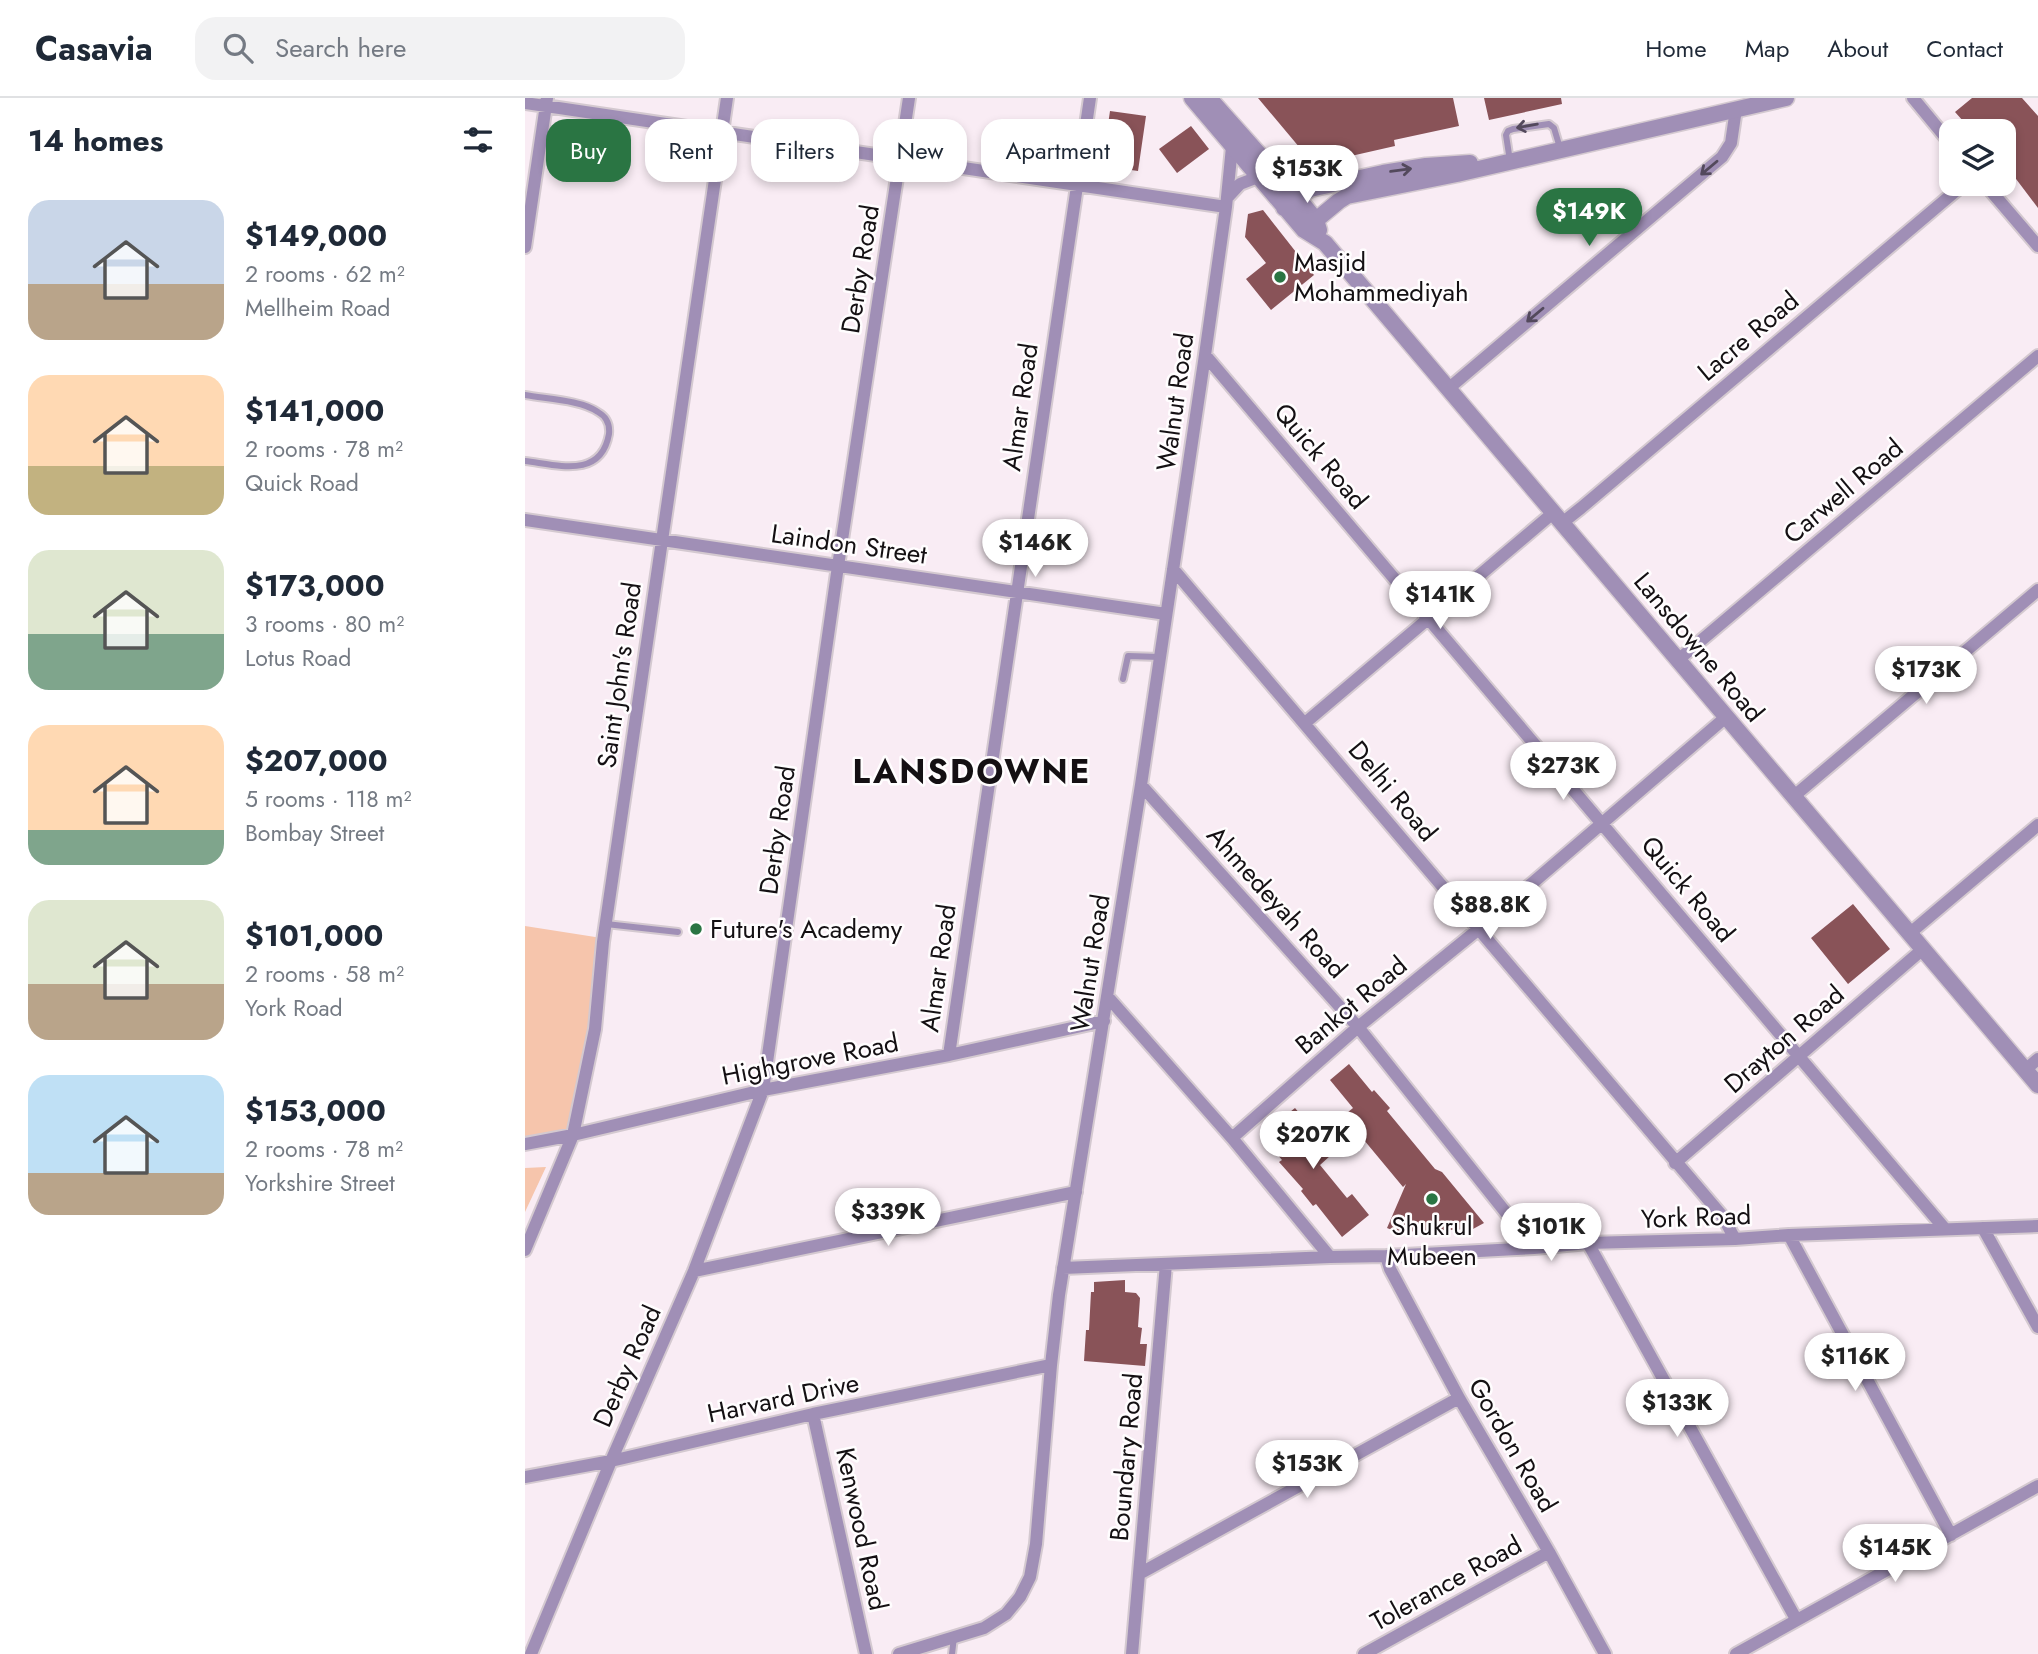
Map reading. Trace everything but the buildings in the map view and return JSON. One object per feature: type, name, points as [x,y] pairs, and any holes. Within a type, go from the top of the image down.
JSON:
[{"type":"street","name":"Saint John's Road","points":[[724,119],[727,98]]},
{"type":"street","name":"Derby Road","points":[[906,119],[909,98]]},
{"type":"street","name":"Almar Road","points":[[949,1055],[1090,98]]},
{"type":"street","name":"Lansdowne Road","points":[[1192,98],[1258,177],[1291,203]]},
{"type":"street","name":"Lansdowne Road","points":[[1209,98],[1322,240],[2038,1085]]},
{"type":"street","points":[[1310,225],[1347,196],[1457,174],[1786,98]]},
{"type":"street","points":[[1913,98],[1939,129]]},
{"type":"street","points":[[525,247],[546,102]]},
{"type":"street","points":[[525,103],[546,102],[646,119]]},
{"type":"street","points":[[1448,389],[1722,157],[1731,143],[1736,109]]},
{"type":"street","points":[[737,134],[873,153]]},
{"type":"street","name":"Walnut Road","points":[[899,1654],[983,1628],[1006,1614],[1020,1597],[1030,1577],[1036,1544],[1051,1366],[1063,1268],[1141,785],[1227,203],[1232,147]]},
{"type":"street","points":[[1291,203],[1310,189],[1383,173],[1466,163],[1493,165]]},
{"type":"street","points":[[967,167],[1227,203],[1240,184],[1258,177]]},
{"type":"street","name":"Saint John's Road","points":[[525,1251],[573,1135],[595,1029],[606,924],[715,182]]},
{"type":"street","name":"Derby Road","points":[[531,1654],[694,1271],[763,1090],[896,182]]},
{"type":"street","name":"Lacre Road","points":[[1305,723],[1429,618],[1557,518],[1581,509],[1950,196]]},
{"type":"street","points":[[1995,196],[2038,246]]},
{"type":"street","name":"Quick Road","points":[[1205,355],[1945,1229]]},
{"type":"street","name":"Carwell Road","points":[[1678,660],[2038,356]]},
{"type":"street","name":"Laindon Street","points":[[525,520],[1166,614]]},
{"type":"street","name":"Delhi Road","points":[[1173,569],[1723,1217],[1735,1239]]},
{"type":"street","points":[[1793,797],[2038,590]]},
{"type":"street","name":"Bankot Road","points":[[1231,1138],[1358,1027],[1480,928],[1726,718]]},
{"type":"street","name":"Ahmedeyah Road","points":[[1141,785],[1358,1027],[1534,1248]]},
{"type":"street","points":[[1909,934],[2038,825]]},
{"type":"street","name":"Drayton Road","points":[[1675,1163],[1923,949]]},
{"type":"street","points":[[1107,996],[1330,1257]]},
{"type":"street","name":"Highgrove Road","points":[[525,1144],[763,1090],[949,1055],[1104,1021]]},
{"type":"street","points":[[2025,1070],[2038,1059]]},
{"type":"street","points":[[694,1271],[1076,1192]]},
{"type":"street","name":"York Road","points":[[1063,1268],[1387,1256],[1588,1243],[2038,1226]]},
{"type":"street","points":[[1983,1228],[2038,1326]]},
{"type":"street","points":[[1789,1235],[1951,1535]]},
{"type":"street","points":[[1588,1243],[1796,1619]]},
{"type":"street","name":"Gordon Road","points":[[1387,1256],[1390,1269],[1459,1398],[1605,1654]]},
{"type":"street","name":"Boundary Road","points":[[1132,1654],[1166,1264]]},
{"type":"street","name":"Harvard Drive","points":[[525,1477],[611,1461],[813,1414],[1051,1366]]},
{"type":"street","points":[[1139,1574],[1459,1398]]},
{"type":"street","name":"Kenwood Road","points":[[813,1414],[866,1654]]},
{"type":"street","points":[[1735,1654],[2038,1486]]},
{"type":"street","name":"Tolerance Road","points":[[1364,1654],[1549,1552]]},
{"type":"lane","points":[[1510,161],[1506,135],[1513,129],[1549,124],[1556,132],[1560,149]]},
{"type":"lane","points":[[525,395],[591,407],[606,418],[610,425],[605,450],[593,463],[574,466],[525,461]]},
{"type":"lane","points":[[1123,679],[1128,656],[1160,657]]},
{"type":"lane","points":[[606,924],[678,932]]},
{"type":"lane","points":[[952,1654],[954,1637]]},
{"type":"shaded area","points":[[525,926],[608,939],[579,1134],[525,1144]]},
{"type":"shaded area","points":[[546,1167],[525,1212],[525,1168]]},
{"type":"place","name":"Masjid Mohammediyah","points":[[1280,277]]},
{"type":"place","name":"Future's Academy","points":[[696,929]]},
{"type":"place","name":"Shukrul Mubeen","points":[[1432,1199]]},
{"type":"district","name":"LANSDOWNE","points":[[972,771]]}]
